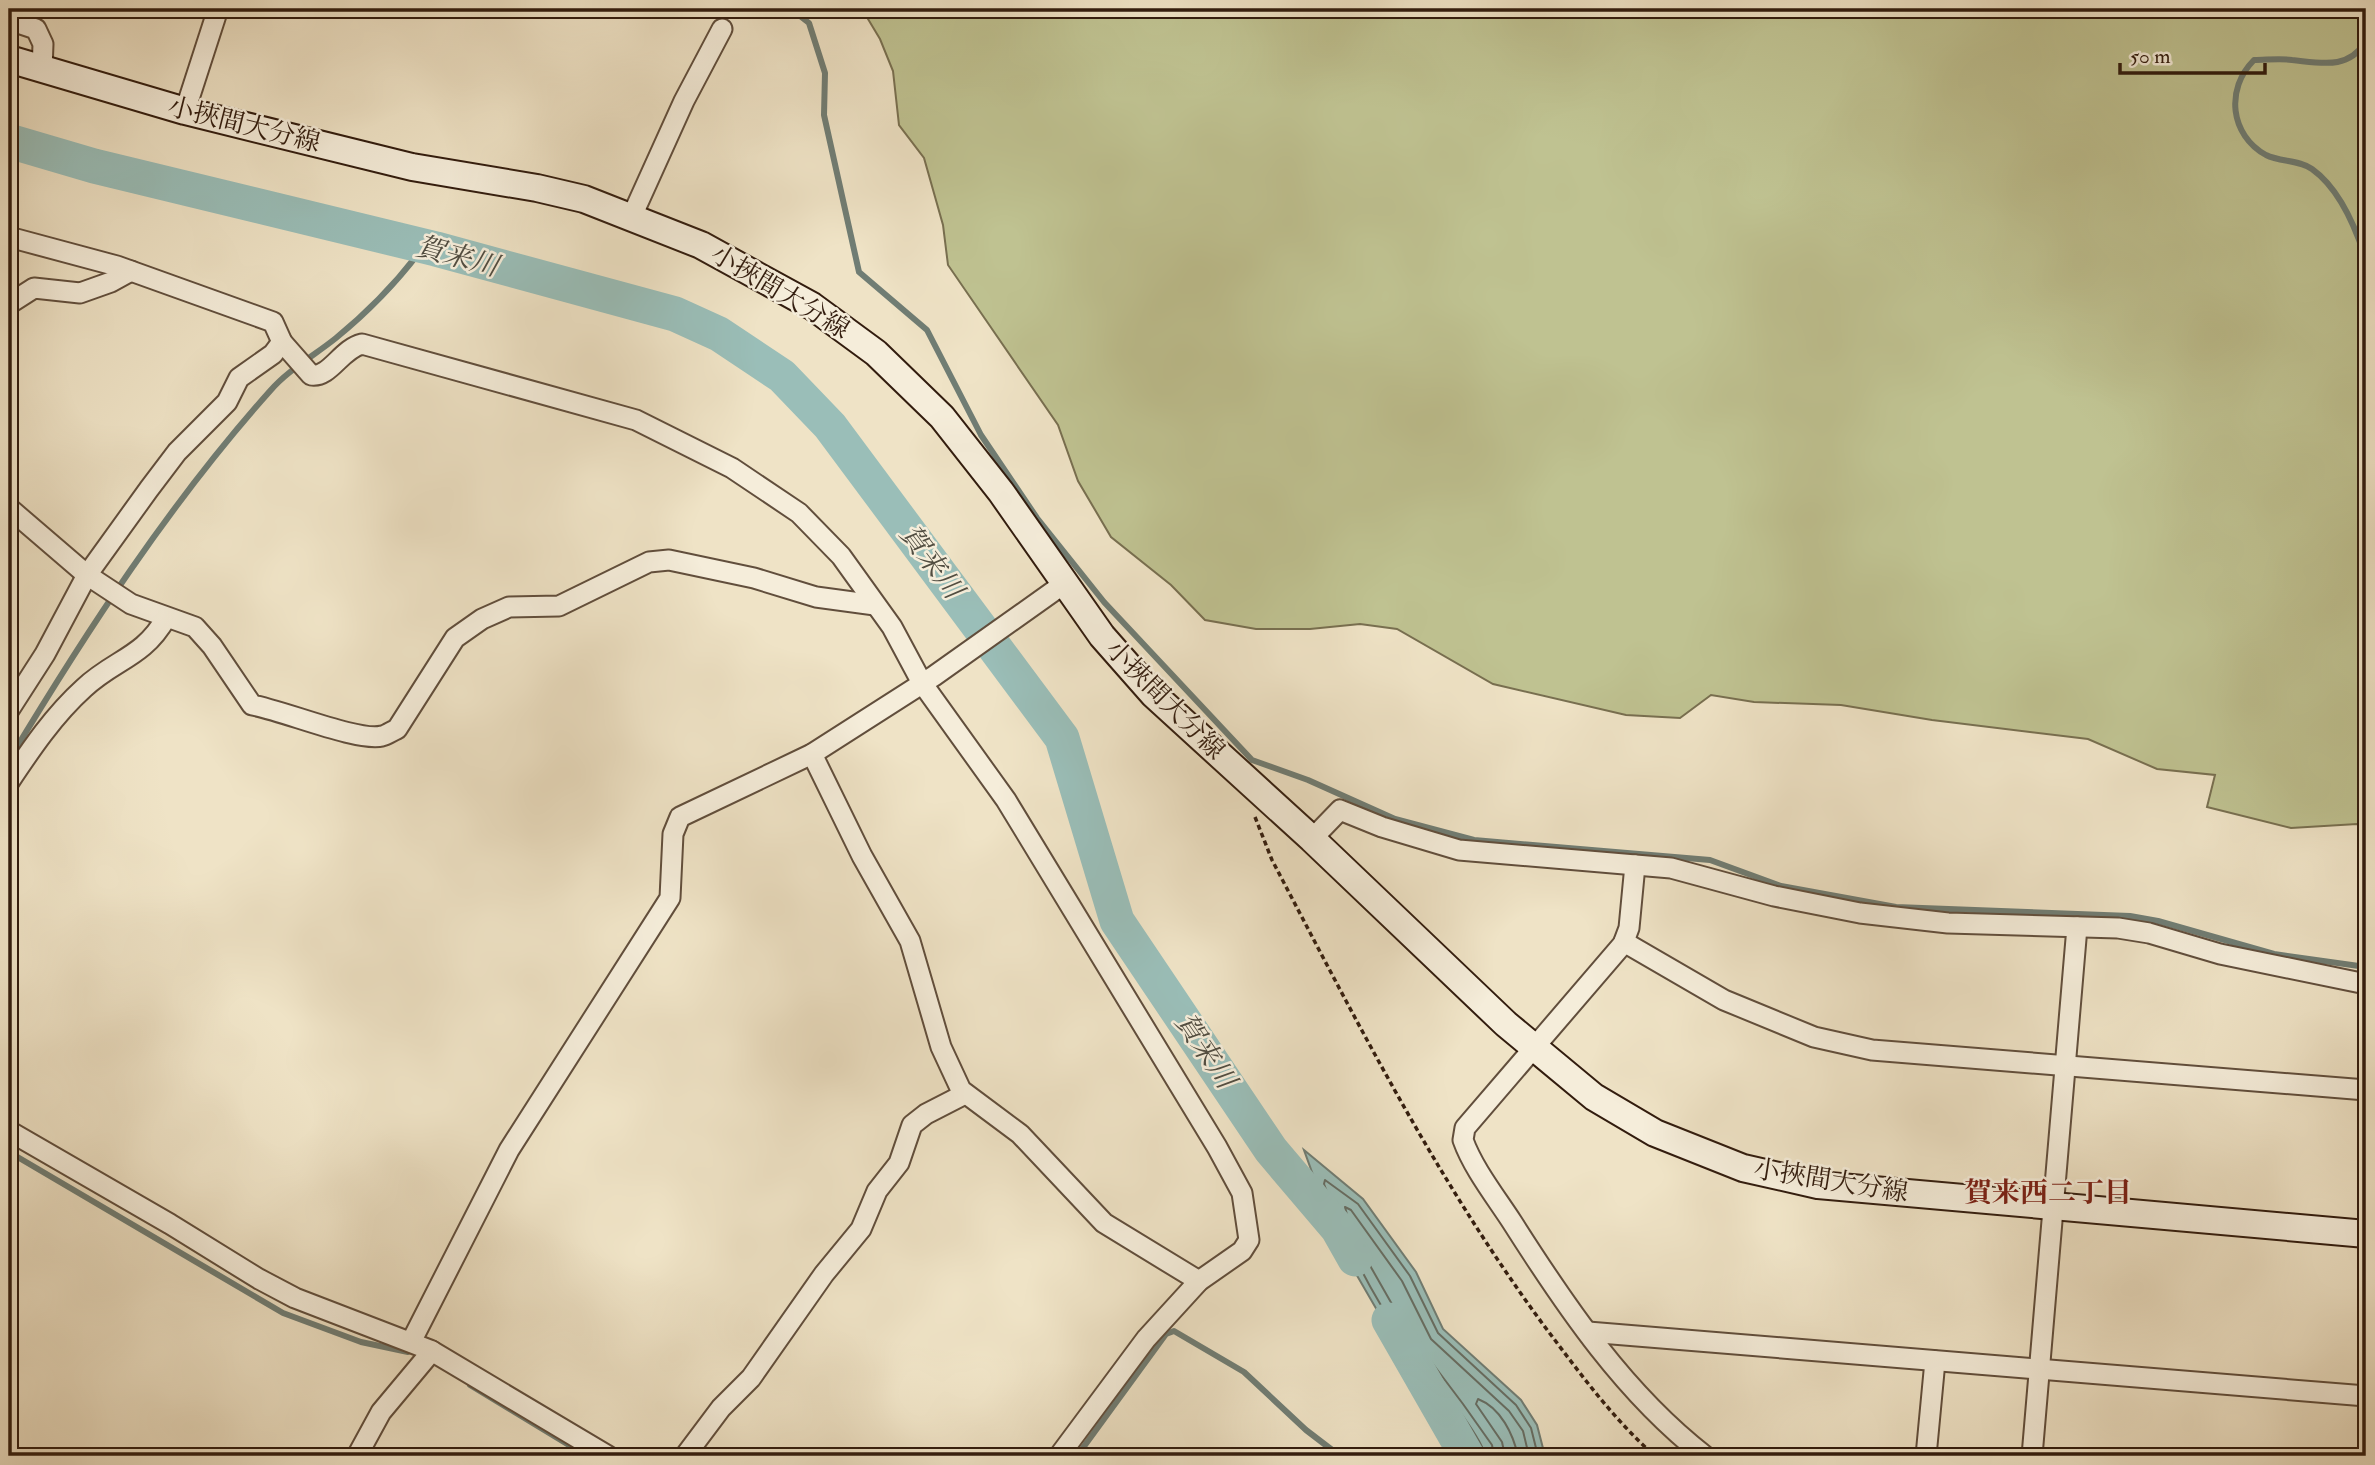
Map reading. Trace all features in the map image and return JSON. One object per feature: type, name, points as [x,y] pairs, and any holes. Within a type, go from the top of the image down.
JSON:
[{"type":"main road","name":"小挾間大分線","points":[[9,59],[185,111],[412,167],[537,188],[632,216],[701,245],[772,282],[835,321],[876,353],[922,396],[961,438],[1055,591],[1102,636],[1154,695],[1534,1048],[1576,1084],[1634,1122],[1676,1143],[1743,1168],[1791,1180],[1843,1188],[2366,1234]]},
{"type":"street","points":[[185,111],[218,9]]},
{"type":"street","points":[[9,20],[36,29],[43,44],[42,70]]},
{"type":"street","points":[[632,216],[684,101],[722,29]]},
{"type":"street","points":[[9,237],[131,271],[273,322],[282,342],[311,375],[317,376],[328,370],[342,354],[362,344],[618,413],[652,427],[758,482],[799,513],[841,556],[928,680],[1006,800],[1237,1183],[1249,1240],[1242,1251],[1199,1281],[1146,1339],[1059,1456]]},
{"type":"street","points":[[9,304],[34,288],[80,293],[111,282],[131,271]]},
{"type":"street","points":[[9,710],[45,654],[87,575],[177,452],[226,402],[239,378],[272,354],[282,342]]},
{"type":"street","points":[[9,508],[87,575],[131,604],[195,627],[252,705],[363,736],[381,736],[397,729],[455,638],[482,619],[509,607],[559,606],[649,562],[669,560],[754,578],[816,597],[875,605]]},
{"type":"street","points":[[411,1342],[509,1150],[670,898],[673,834],[680,817],[812,754],[928,680],[1055,591]]},
{"type":"street","points":[[9,782],[46,729],[84,688],[154,639],[166,618]]},
{"type":"street","points":[[812,754],[862,856],[910,941],[941,1047],[965,1094],[1020,1134],[1104,1223],[1199,1281]]},
{"type":"street","points":[[1312,839],[1340,810],[1393,831],[1459,850],[1696,873],[1774,896],[1860,913],[1948,923],[2077,927],[2149,933],[2220,954],[2366,984]]},
{"type":"street","points":[[1635,865],[1629,928],[1624,942],[1465,1128],[1462,1140],[1517,1230],[1588,1332],[1637,1392],[1705,1456]]},
{"type":"street","points":[[2032,1456],[2077,927]]},
{"type":"street","points":[[1624,942],[1724,1000],[1814,1037],[1885,1052],[2366,1090]]},
{"type":"street","points":[[685,1456],[721,1408],[751,1378],[824,1274],[861,1229],[877,1191],[900,1163],[912,1125],[926,1114],[965,1094]]},
{"type":"street","points":[[9,1131],[259,1279],[307,1303],[432,1351],[526,1410],[608,1456]]},
{"type":"street","points":[[1588,1332],[2366,1396]]},
{"type":"street","points":[[357,1456],[381,1412],[432,1351]]},
{"type":"street","points":[[1926,1456],[1935,1361]]},
{"type":"path","points":[[1250,806],[1272,860],[1413,1127],[1464,1209],[1497,1260],[1577,1370],[1655,1456]]},
{"type":"green space","points":[[862,9],[2366,9],[2366,832],[2357,824],[2291,828],[2207,807],[2215,775],[2157,769],[2088,739],[1932,720],[1841,705],[1754,702],[1711,695],[1680,718],[1626,715],[1493,684],[1397,629],[1360,624],[1310,629],[1256,629],[1205,620],[1171,585],[1111,537],[1078,481],[1058,425],[948,265],[943,225],[924,158],[899,125],[893,71],[880,39]]},
{"type":"water","points":[[1304,1150],[1363,1199],[1416,1272],[1443,1329],[1521,1400],[1537,1425],[1545,1456],[1479,1456],[1392,1336],[1337,1241]]},
{"type":"waterway","points":[[791,9],[809,23],[825,73],[824,115],[859,272],[927,330],[981,435],[1037,518],[1104,602],[1252,760],[1308,780],[1395,819],[1474,840],[1710,860],[1781,886],[1896,907],[2130,916],[2158,921],[2274,954],[2366,967]]},
{"type":"waterway","points":[[2366,42],[2351,57],[2333,63],[2254,60],[2239,84],[2236,98],[2239,124],[2254,146],[2266,155],[2307,166],[2331,187],[2352,222],[2366,260]]},
{"type":"waterway","name":"賀来川","points":[[9,141],[94,166],[436,249],[675,314],[719,334],[782,376],[830,426],[1062,738],[1117,921],[1271,1150],[1338,1229],[1355,1259]]},
{"type":"waterway","points":[[9,760],[68,664],[131,570],[233,434],[277,383],[336,338],[372,306],[424,246]]},
{"type":"waterway","points":[[9,1152],[283,1313],[361,1342],[408,1352]]},
{"type":"waterway","name":"賀来川","points":[[1389,1320],[1467,1456]]},
{"type":"waterway","points":[[1077,1456],[1166,1334],[1174,1331],[1244,1372],[1306,1430],[1340,1456]]},
{"type":"waterway","points":[[470,1385],[587,1456]]},
{"type":"district","name":"賀来西二丁目","points":[[2048,1193]]}]
